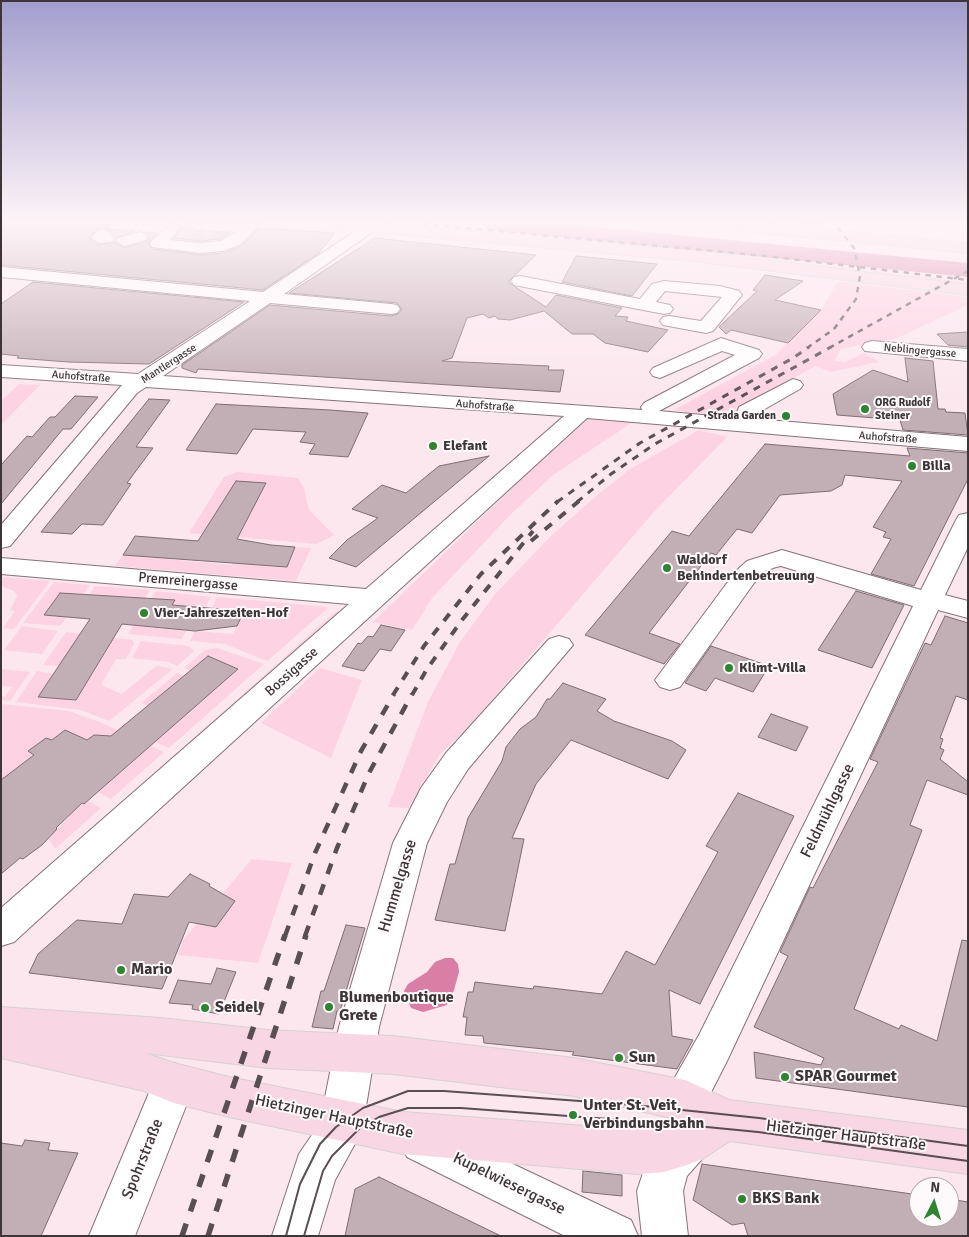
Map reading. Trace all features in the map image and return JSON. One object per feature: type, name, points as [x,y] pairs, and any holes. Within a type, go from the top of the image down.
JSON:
[{"type":"main road","points":[[901,282],[968,290]]},
{"type":"main road","name":"Hietzinger Hauptstraße","points":[[1,1025],[160,1036],[268,1049],[393,1055],[574,1077],[685,1100],[725,1120],[968,1152]]},
{"type":"main road","name":"Hietzinger Hauptstraße","points":[[1,1040],[144,1072],[174,1083],[342,1122],[403,1133],[638,1152],[664,1150],[687,1144],[725,1120]]},
{"type":"street","points":[[105,282],[391,309]]},
{"type":"street","name":"Mantlergasse","points":[[1,541],[130,390],[291,282]]},
{"type":"street","points":[[525,282],[645,305],[706,327],[733,295],[700,288],[664,286],[658,288],[645,305]]},
{"type":"street","points":[[552,286],[555,282]]},
{"type":"street","points":[[651,407],[752,354],[721,344],[660,372]]},
{"type":"street","name":"Neblingergasse","points":[[872,347],[968,355]]},
{"type":"street","name":"Auhofstraße","points":[[1,371],[581,412],[968,444]]},
{"type":"street","points":[[1,389],[26,373]]},
{"type":"street","points":[[745,426],[746,411],[793,385]]},
{"type":"street","name":"Bossigasse","points":[[1,931],[581,412]]},
{"type":"street","name":"Feldmühlgasse","points":[[685,1100],[713,1048],[968,520]]},
{"type":"street","points":[[670,680],[744,577],[756,566],[782,558],[911,598],[931,599],[968,610]]},
{"type":"street","name":"Premreinergasse","points":[[1,566],[375,598]]},
{"type":"street","name":"Hummelgasse","points":[[342,1122],[353,1054],[396,886],[410,843],[433,797],[457,761],[558,645]]},
{"type":"street","name":"Spohrstraße","points":[[112,1236],[174,1083]]},
{"type":"street","points":[[295,1236],[315,1170],[340,1131],[342,1122]]},
{"type":"street","name":"Kupelwiesergasse","points":[[403,1133],[615,1236]]},
{"type":"street","points":[[666,1236],[660,1191],[668,1164],[687,1144]]},
{"type":"shaded area","points":[[838,282],[968,297],[968,305],[895,339],[841,349],[834,361],[845,362],[864,353],[879,362],[831,372],[815,366],[726,417],[674,410],[775,355],[821,310]]},
{"type":"shaded area","points":[[911,282],[966,282],[968,282],[968,288]]},
{"type":"shaded area","points":[[19,384],[40,385],[1,425],[1,401]]},
{"type":"shaded area","points":[[584,419],[633,422],[553,475],[509,516],[432,598],[412,630],[373,622]]},
{"type":"shaded area","points":[[699,430],[727,437],[652,514],[467,729],[440,754],[409,808],[388,807],[428,702],[460,642],[496,593],[552,535],[595,497],[630,469]]},
{"type":"shaded area","points":[[237,472],[298,478],[305,490],[310,511],[334,535],[317,544],[189,533],[224,477]]},
{"type":"shaded area","points":[[295,547],[311,548],[296,581],[115,566],[123,555],[232,565],[233,563],[287,567]]},
{"type":"shaded area","points":[[1,577],[50,581],[14,629],[3,628],[15,611],[10,610],[17,596],[14,591],[1,586]]},
{"type":"shaded area","points":[[54,582],[90,585],[83,595],[60,593],[44,615],[67,617],[60,626],[23,623]]},
{"type":"shaded area","points":[[95,586],[150,590],[144,600],[89,595]]},
{"type":"shaded area","points":[[156,591],[211,597],[205,608],[172,605],[174,602],[150,600]]},
{"type":"shaded area","points":[[217,597],[329,607],[267,661],[225,644],[190,641],[195,631],[233,634],[244,611],[212,608]]},
{"type":"shaded area","points":[[341,612],[128,805],[122,802],[334,613]]},
{"type":"shaded area","points":[[135,623],[148,627],[186,631],[182,639],[128,634]]},
{"type":"shaded area","points":[[22,626],[58,631],[42,654],[4,650]]},
{"type":"shaded area","points":[[66,632],[133,640],[134,644],[126,659],[116,659],[101,685],[122,694],[156,666],[173,669],[109,721],[81,710],[16,702],[37,671],[53,674],[38,697],[76,700],[106,651],[59,666],[43,665]]},
{"type":"shaded area","points":[[141,641],[189,646],[194,651],[177,666],[169,662],[132,658]]},
{"type":"shaded area","points":[[217,648],[264,664],[169,748],[153,741],[237,669],[208,656],[190,671],[184,668],[205,650]]},
{"type":"shaded area","points":[[320,668],[362,680],[331,758],[261,723]]},
{"type":"shaded area","points":[[1,669],[30,672],[10,701],[1,700],[1,696],[5,697],[12,687],[1,686]]},
{"type":"shaded area","points":[[177,673],[184,676],[148,706],[141,703]]},
{"type":"shaded area","points":[[1,704],[69,711],[102,723],[164,752],[111,799],[98,792],[140,755],[101,736],[94,735],[87,740],[65,730],[52,740],[46,738],[28,751],[34,755],[15,769],[84,804],[88,801],[101,808],[55,849],[48,837],[70,817],[1,795]]},
{"type":"shaded area","points":[[252,859],[292,863],[258,963],[178,955],[183,940]]},
{"type":"shaded area","points":[[445,958],[453,958],[458,964],[459,972],[447,1005],[423,1012],[411,1008],[404,991],[408,984],[427,972],[435,962]]},
{"type":"building","points":[[33,282],[244,302],[149,364],[68,362],[17,358],[19,356],[1,354],[1,304]]},
{"type":"building","points":[[176,282],[276,282],[263,290]]},
{"type":"building","points":[[307,282],[508,282],[546,307],[556,295],[622,308],[615,316],[628,317],[626,321],[668,330],[648,352],[605,343],[593,334],[572,334],[544,311],[510,320],[498,319],[495,316],[489,318],[483,314],[467,318],[452,358],[442,361],[549,366],[548,370],[564,370],[560,392],[198,369],[196,373],[182,368],[182,365],[270,305],[391,316],[398,314],[402,309],[397,303],[289,293]]},
{"type":"building","points":[[562,282],[643,282],[632,296]]},
{"type":"building","points":[[760,282],[802,282],[775,300],[821,310],[788,343],[731,330],[726,334],[719,327],[757,291],[753,290]]},
{"type":"building","points":[[968,332],[968,347],[948,345],[937,334]]},
{"type":"building","points":[[905,358],[933,361],[938,409],[945,409],[946,412],[965,413],[968,435],[903,430],[900,420],[837,415],[833,394],[873,370],[908,382]]},
{"type":"building","points":[[75,396],[98,397],[71,429],[63,429],[1,504],[1,465],[27,436],[32,437],[50,417],[55,417]]},
{"type":"building","points":[[149,399],[170,400],[136,447],[153,448],[127,483],[131,484],[103,525],[82,524],[72,534],[41,532]]},
{"type":"building","points":[[216,404],[368,413],[348,457],[309,454],[315,444],[300,442],[306,432],[253,429],[237,454],[186,450]]},
{"type":"building","points":[[765,444],[910,456],[907,448],[968,453],[968,479],[914,586],[871,574],[891,539],[883,537],[886,532],[873,527],[902,481],[845,475],[842,485],[831,491],[780,495],[752,533],[737,529],[716,555],[711,553],[649,633],[680,644],[664,664],[585,635],[672,531],[689,536]]},
{"type":"building","points":[[489,456],[356,567],[329,558],[347,540],[378,518],[352,509],[382,485],[406,493],[439,466]]},
{"type":"building","name":"Vier-Jahreszeiten-Hof","points":[[236,481],[266,483],[237,539],[295,547],[287,567],[123,555],[135,536],[198,541]]},
{"type":"building","points":[[856,591],[904,605],[872,668],[818,650]]},
{"type":"building","points":[[60,593],[175,600],[172,605],[244,611],[237,626],[195,631],[122,624],[76,700],[38,697],[90,619],[44,615]]},
{"type":"building","points":[[945,616],[968,623],[968,700],[956,696],[940,738],[943,739],[940,748],[944,750],[940,759],[968,782],[968,795],[927,780],[910,825],[922,830],[854,1009],[899,1029],[901,1025],[937,1041],[962,940],[968,941],[968,1107],[756,1078],[754,1052],[821,1065],[824,1058],[754,1027],[788,956],[780,952],[810,887],[813,888],[878,762],[870,759],[925,643],[931,645]]},
{"type":"building","points":[[381,625],[405,630],[391,651],[380,649],[364,671],[342,666],[358,643],[361,644],[368,636],[373,637]]},
{"type":"building","name":"Klimt-Villa","points":[[711,646],[769,666],[753,692],[715,678],[706,691],[685,683]]},
{"type":"building","points":[[208,656],[238,669],[84,804],[82,803],[56,828],[42,845],[23,859],[20,858],[1,874],[1,780],[34,755],[28,751],[46,738],[52,740],[65,730],[87,740],[94,735],[111,736]]},
{"type":"building","points":[[563,683],[606,699],[597,711],[614,721],[672,741],[686,750],[668,779],[571,740],[536,784],[512,838],[524,839],[505,931],[435,920],[450,864],[455,864],[468,818],[502,761],[506,747],[520,729],[536,717],[547,699],[550,699]]},
{"type":"building","points":[[771,714],[808,727],[796,751],[758,737]]},
{"type":"building","points":[[738,793],[794,816],[700,1004],[669,990],[672,1036],[693,1040],[677,1069],[572,1055],[574,1052],[484,1043],[483,1036],[465,1035],[467,1017],[463,1017],[468,992],[473,992],[475,982],[533,989],[534,986],[602,994],[626,951],[655,965],[718,852],[706,846]]},
{"type":"building","points":[[190,874],[210,884],[209,886],[235,901],[216,927],[189,922],[162,989],[29,973],[38,954],[77,920],[122,924],[134,894],[168,897]]},
{"type":"building","points":[[346,925],[365,928],[340,1011],[337,1011],[333,1029],[312,1027],[321,991],[324,991]]},
{"type":"building","points":[[217,968],[236,972],[219,1014],[192,1009],[193,1005],[169,1003],[178,980],[211,984]]},
{"type":"building","points":[[25,1140],[50,1143],[48,1150],[78,1153],[41,1236],[1,1236],[1,1143],[22,1146]]},
{"type":"building","points":[[702,1164],[909,1194],[909,1227],[959,1227],[959,1201],[968,1202],[968,1236],[748,1236],[744,1223],[732,1225],[693,1200]]},
{"type":"building","points":[[583,1171],[622,1175],[622,1196],[582,1192]]},
{"type":"building","points":[[379,1177],[501,1236],[345,1236],[355,1189]]},
{"type":"tram line","points":[[286,1236],[300,1184],[320,1144],[336,1127],[363,1108],[408,1091],[444,1091],[634,1105],[759,1118],[968,1146]]},
{"type":"tram line","points":[[304,1236],[323,1171],[332,1156],[360,1128],[379,1117],[408,1108],[461,1108],[676,1124],[758,1132],[968,1161]]},
{"type":"railway","points":[[807,348],[834,329],[856,299],[859,282]]},
{"type":"railway","points":[[829,348],[949,282]]},
{"type":"railway","points":[[557,502],[640,443],[793,358],[809,347]]},
{"type":"railway","points":[[577,502],[611,474],[655,444],[831,347]]},
{"type":"railway","points":[[393,695],[424,646],[481,574],[558,501]]},
{"type":"railway","points":[[531,541],[579,501]]},
{"type":"railway","points":[[412,695],[427,669],[462,620],[533,531]]},
{"type":"railway","points":[[285,936],[315,853],[361,751],[394,694]]},
{"type":"railway","points":[[305,936],[337,848],[369,773],[412,694]]},
{"type":"railway","points":[[182,1236],[285,935]]},
{"type":"railway","points":[[208,1236],[306,935]]},
{"type":"place","name":"ORG Rudolf Steiner","points":[[865,409]]},
{"type":"place","name":"Strada Garden","points":[[786,416]]},
{"type":"place","name":"Elefant","points":[[433,446]]},
{"type":"place","name":"Billa","points":[[912,466]]},
{"type":"place","name":"Waldorf Behindertenbetreuung","points":[[667,568]]},
{"type":"place","name":"Vier-Jahreszeiten-Hof","points":[[144,613]]},
{"type":"place","name":"Klimt-Villa","points":[[729,668]]},
{"type":"place","name":"Mario","points":[[121,970]]},
{"type":"place","name":"Blumenboutique Grete","points":[[329,1007]]},
{"type":"place","name":"Seidel","points":[[205,1008]]},
{"type":"place","name":"Sun","points":[[619,1058]]},
{"type":"place","name":"SPAR Gourmet","points":[[785,1077]]},
{"type":"place","name":"Unter St. Veit, Verbindungsbahn","points":[[573,1115]]},
{"type":"place","name":"BKS Bank","points":[[742,1199]]}]
